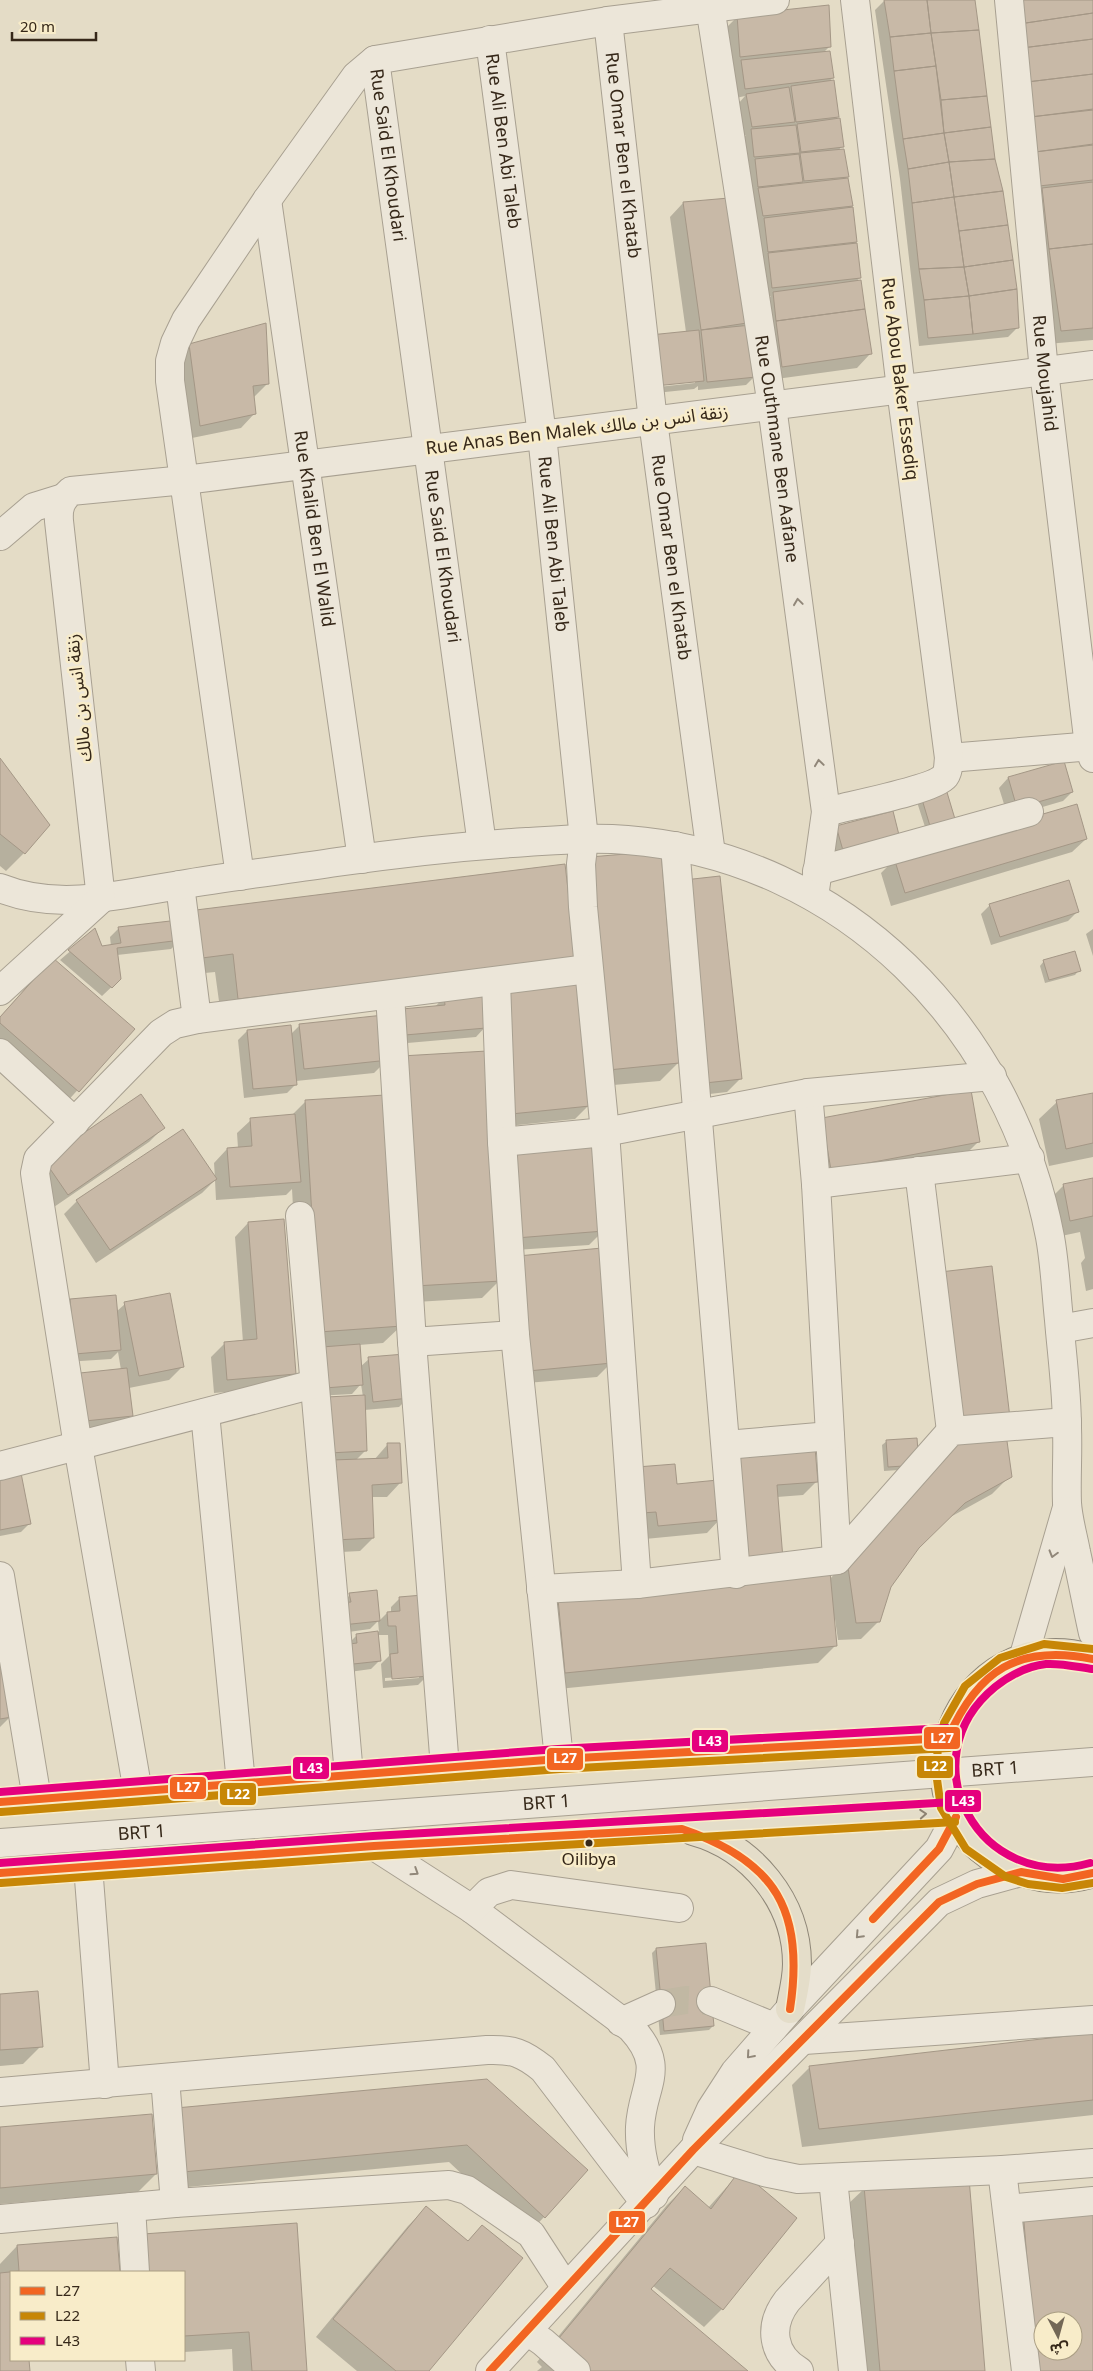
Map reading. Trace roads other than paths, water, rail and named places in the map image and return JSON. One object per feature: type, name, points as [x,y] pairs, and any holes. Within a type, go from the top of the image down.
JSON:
[{"type":"main road","points":[[1093,1659],[1053,1653],[1023,1659],[990,1676],[963,1703],[948,1738],[944,1773],[955,1815],[968,1835],[983,1851],[1001,1863],[1021,1872],[1042,1877],[1063,1879],[1093,1873]]},
{"type":"main road","points":[[0,1802],[559,1759],[948,1738]]},
{"type":"main road","points":[[0,1873],[374,1846],[955,1815]]},
{"type":"main road","points":[[682,1829],[705,1834],[740,1854],[763,1875],[777,1894],[788,1916],[795,1946],[795,1986],[782,2018]]},
{"type":"street","points":[[240,876],[170,381],[170,361],[175,343],[186,320],[267,200],[356,76],[375,60],[710,5],[775,0]]},
{"type":"street","name":"Rue Abou Baker Essediq","points":[[855,0],[901,389],[948,758]]},
{"type":"street","name":"Rue Moujahid","points":[[1010,0],[1044,371],[1092,750]]},
{"type":"street","name":"Rue Outhmane Ben Aafane","points":[[710,5],[772,406],[826,812],[816,884]]},
{"type":"street","name":"Rue Omar Ben el Khatab","points":[[608,21],[653,421],[711,854]]},
{"type":"street","name":"Rue Ali Ben Abi Taleb","points":[[490,40],[542,435],[584,839],[581,864],[588,969],[605,1132],[637,1584]]},
{"type":"street","name":"Rue Said El Khoudari","points":[[375,60],[430,449],[482,845]]},
{"type":"street","name":"Rue Khalid Ben El Walid","points":[[267,200],[362,859]]},
{"type":"street","name":"Rue Anas Ben Malek زنقة انس بن مالك","points":[[0,536],[34,506],[63,498],[71,491],[83,489],[185,480],[1093,365]]},
{"type":"street","name":"زنقة انس بن مالك","points":[[63,498],[58,508],[59,520],[101,899]]},
{"type":"street","points":[[826,812],[938,782],[945,776],[948,758],[1092,750]]},
{"type":"street","points":[[0,888],[35,899],[58,901],[101,899],[180,885],[362,859],[482,845],[584,839],[630,840],[675,846],[711,854],[764,873],[816,884],[1029,812]]},
{"type":"street","points":[[675,846],[699,1112],[736,1574]]},
{"type":"street","points":[[816,884],[914,975],[951,1015],[992,1076],[1030,1158],[1042,1199],[1051,1242],[1067,1422],[1067,1507],[1093,1633]]},
{"type":"street","points":[[180,885],[197,1019]]},
{"type":"street","points":[[0,991],[101,899]]},
{"type":"street","points":[[138,1792],[78,1446],[35,1172],[38,1159],[160,1034],[176,1024],[197,1019],[588,969]]},
{"type":"street","points":[[496,982],[502,1142],[516,1334],[559,1759]]},
{"type":"street","points":[[390,995],[412,1342],[445,1768]]},
{"type":"street","points":[[0,1054],[75,1122]]},
{"type":"street","points":[[502,1142],[605,1132],[699,1112],[808,1093],[992,1076]]},
{"type":"street","points":[[808,1093],[816,1184],[837,1560]]},
{"type":"street","points":[[816,1184],[1030,1158]]},
{"type":"street","points":[[919,1171],[951,1431]]},
{"type":"street","points":[[300,1216],[349,1775]]},
{"type":"street","points":[[1060,1329],[1093,1323]]},
{"type":"street","points":[[412,1342],[516,1334]]},
{"type":"street","points":[[0,1466],[314,1384]]},
{"type":"street","points":[[205,1413],[241,1784]]},
{"type":"street","points":[[541,1589],[637,1584],[736,1574],[837,1560],[951,1431],[1067,1422]]},
{"type":"street","points":[[726,1445],[830,1436]]},
{"type":"street","points":[[1023,1659],[1067,1507]]},
{"type":"street","points":[[0,1576],[36,1799]]},
{"type":"street","name":"BRT 1","points":[[0,1843],[1093,1762]]},
{"type":"street","points":[[693,2150],[701,2130],[722,2090],[782,2018],[938,1849],[955,1815]]},
{"type":"street","points":[[374,1846],[472,1909],[639,2037],[650,2058],[650,2085],[640,2124],[640,2139],[650,2199]]},
{"type":"street","points":[[88,1866],[104,2084]]},
{"type":"street","points":[[490,2371],[693,2150],[939,1902],[977,1884],[1021,1872]]},
{"type":"street","points":[[472,1909],[490,1892],[511,1885],[679,1908]]},
{"type":"street","points":[[712,2001],[782,2018]]},
{"type":"street","points":[[621,2022],[661,2004]]},
{"type":"street","points":[[804,2040],[1093,2020]]},
{"type":"street","points":[[0,2092],[487,2050],[512,2051],[527,2056],[543,2069],[650,2199]]},
{"type":"street","points":[[165,2078],[175,2203]]},
{"type":"street","points":[[693,2150],[764,2172],[798,2179],[1002,2170],[1093,2163]]},
{"type":"street","points":[[1002,2170],[1026,2371]]},
{"type":"street","points":[[833,2178],[852,2371]]},
{"type":"street","points":[[0,2219],[175,2203],[432,2185],[458,2186],[478,2196],[531,2234],[566,2288]]},
{"type":"street","points":[[1007,2209],[1093,2201]]},
{"type":"street","points":[[131,2207],[135,2271]]},
{"type":"street","points":[[800,2371],[789,2365],[781,2356],[774,2333],[776,2322],[780,2310],[840,2243]]},
{"type":"street","points":[[526,2331],[543,2342],[576,2371]]},
{"type":"tunnel","points":[[661,2004],[686,2000],[711,2001]]},
{"type":"place","name":"Oilibya","points":[[589,1843]]}]
